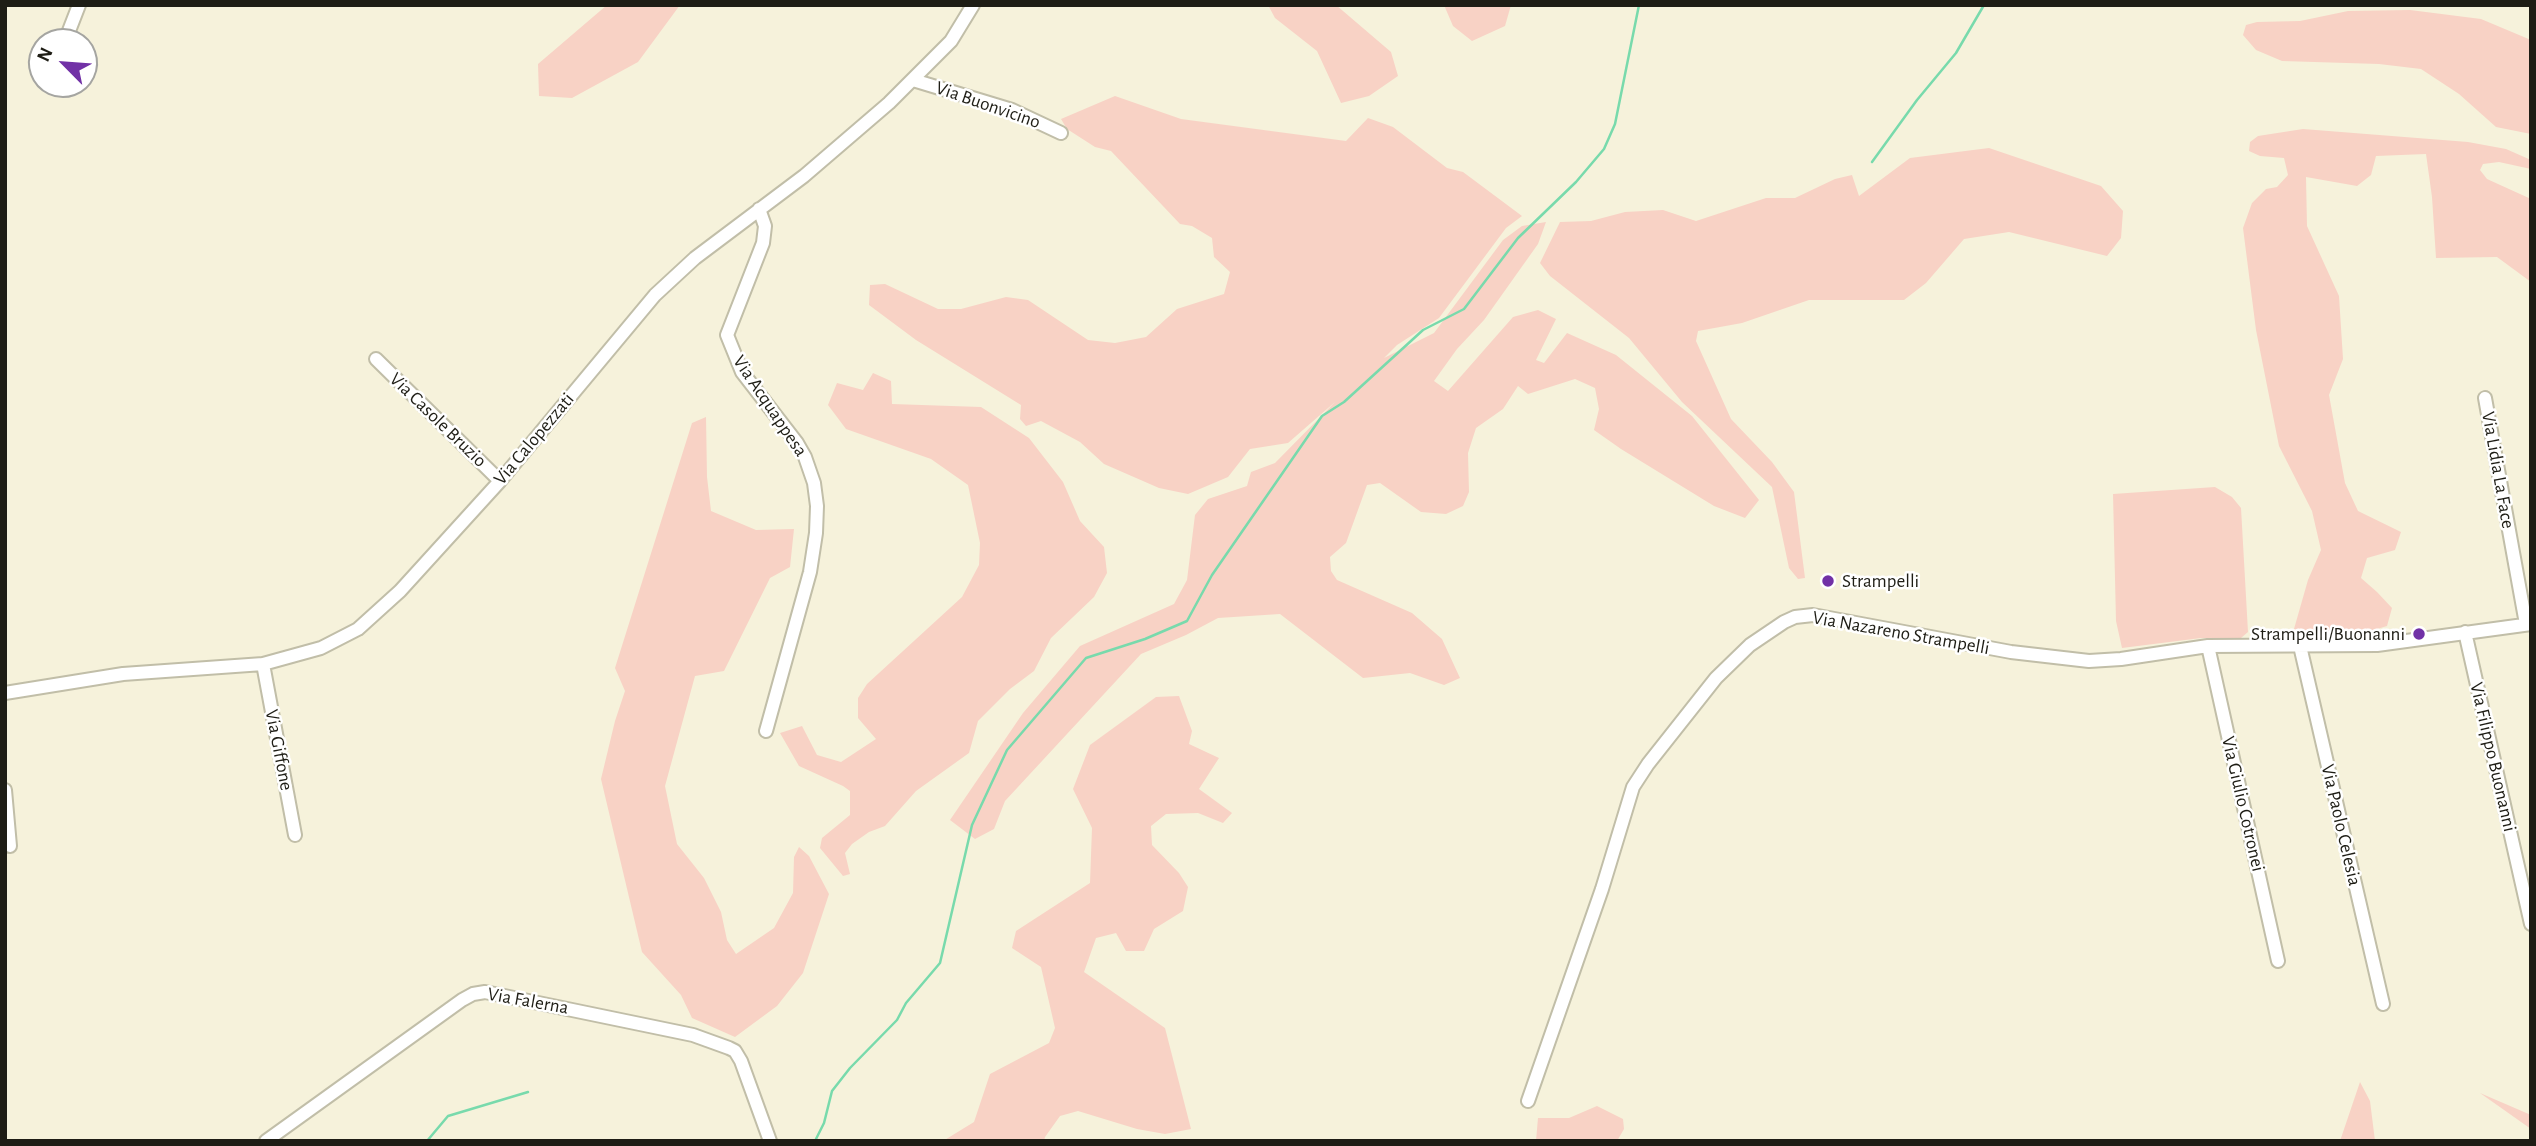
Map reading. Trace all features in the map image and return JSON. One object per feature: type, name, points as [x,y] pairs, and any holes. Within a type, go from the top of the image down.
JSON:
[{"type":"street","points":[[70,28],[79,5]]},
{"type":"street","name":"Via Calopezzati","points":[[5,693],[124,674],[263,664],[321,648],[358,629],[400,591],[500,481],[648,303],[695,258],[832,154],[913,80],[951,41],[973,5]]},
{"type":"street","name":"Via Buonvicino","points":[[913,80],[1022,114],[1061,133]]},
{"type":"street","name":"Via Acquappesa","points":[[759,209],[765,226],[763,243],[727,335],[742,372],[805,457],[814,483],[817,506],[815,546],[807,585],[766,731]]},
{"type":"street","name":"Via Casole Bruzio","points":[[376,359],[500,481]]},
{"type":"street","name":"Via Lidia La Face","points":[[2485,398],[2529,624]]},
{"type":"street","name":"Via Nazareno Strampelli","points":[[1528,1101],[1598,901],[1633,787],[1716,678],[1751,645],[1795,617],[1813,615],[2011,652],[2077,660],[2121,659],[2208,646],[2378,645],[2529,624]]},
{"type":"street","name":"Via Filippo Buonanni","points":[[2465,632],[2531,924]]},
{"type":"street","name":"Via Giulio Cotronei","points":[[2208,646],[2278,961]]},
{"type":"street","name":"Via Paolo Celesia","points":[[2300,646],[2383,1004]]},
{"type":"street","name":"Via Giffone","points":[[263,664],[295,835]]},
{"type":"street","points":[[5,790],[10,846]]},
{"type":"street","name":"Via Falerna","points":[[266,1141],[462,1000],[485,992],[705,1038],[736,1051],[770,1141]]},
{"type":"shaded area","points":[[607,5],[680,5],[638,62],[572,98],[539,96],[538,64]]},
{"type":"shaded area","points":[[1268,5],[1336,5],[1391,52],[1398,76],[1369,96],[1341,103],[1317,51],[1275,18]]},
{"type":"shaded area","points":[[1444,5],[1511,5],[1505,26],[1472,41],[1453,26]]},
{"type":"shaded area","points":[[2410,10],[2481,19],[2531,40],[2531,134],[2496,127],[2459,94],[2421,69],[2379,64],[2282,61],[2256,50],[2243,35],[2246,25],[2257,22],[2300,21],[2348,11]]},
{"type":"shaded area","points":[[1115,96],[1181,119],[1346,141],[1368,118],[1393,127],[1447,168],[1463,172],[1522,216],[1506,228],[1439,318],[1397,345],[1384,358],[1434,333],[1503,240],[1522,226],[1546,222],[1538,244],[1484,320],[1457,349],[1434,381],[1448,391],[1513,317],[1538,310],[1556,319],[1536,360],[1544,363],[1567,333],[1616,355],[1692,416],[1759,500],[1745,518],[1714,506],[1621,449],[1594,430],[1599,409],[1595,388],[1575,379],[1528,394],[1518,386],[1503,409],[1476,428],[1468,453],[1469,492],[1463,506],[1446,514],[1421,512],[1380,483],[1367,485],[1346,543],[1330,557],[1331,571],[1337,580],[1412,613],[1442,639],[1460,678],[1444,685],[1410,673],[1363,678],[1280,614],[1218,618],[1141,654],[1005,801],[994,829],[975,839],[950,820],[1023,713],[1080,646],[1174,604],[1187,580],[1195,515],[1208,499],[1247,486],[1251,472],[1275,463],[1335,402],[1288,443],[1250,449],[1228,477],[1188,494],[1159,488],[1104,464],[1080,442],[1041,421],[1026,426],[1020,419],[1021,405],[916,340],[869,305],[870,285],[885,284],[938,309],[961,309],[1006,297],[1028,300],[1088,340],[1115,343],[1146,337],[1177,309],[1224,294],[1230,272],[1214,257],[1212,238],[1192,226],[1180,224],[1111,151],[1095,147],[1067,129],[1061,119]]},
{"type":"shaded area","points":[[2303,129],[2468,142],[2506,149],[2531,160],[2531,169],[2499,162],[2483,164],[2480,170],[2487,179],[2531,199],[2531,282],[2497,257],[2436,258],[2426,154],[2376,156],[2371,175],[2357,186],[2306,177],[2307,226],[2339,296],[2343,359],[2329,395],[2345,483],[2358,511],[2401,532],[2395,550],[2367,558],[2361,578],[2392,608],[2387,626],[2357,635],[2304,637],[2294,629],[2308,580],[2321,550],[2312,511],[2279,446],[2256,330],[2243,228],[2252,203],[2266,189],[2277,187],[2288,175],[2284,158],[2260,156],[2249,151],[2250,142],[2258,136]]},
{"type":"shaded area","points":[[1989,148],[2101,186],[2123,211],[2121,238],[2107,256],[2009,232],[1964,239],[1926,283],[1904,300],[1809,300],[1742,323],[1698,331],[1696,341],[1731,419],[1772,462],[1794,492],[1805,578],[1798,579],[1789,568],[1772,487],[1682,402],[1629,338],[1550,276],[1540,263],[1560,222],[1591,221],[1625,212],[1663,210],[1696,221],[1766,198],[1795,198],[1835,179],[1852,175],[1859,196],[1910,158]]},
{"type":"shaded area","points":[[873,373],[891,381],[892,404],[981,407],[1029,438],[1063,482],[1080,521],[1104,547],[1107,573],[1094,597],[1051,638],[1034,671],[1010,689],[978,721],[969,753],[916,791],[885,826],[869,832],[852,844],[845,853],[850,874],[843,876],[820,848],[822,838],[850,815],[850,791],[799,766],[780,733],[802,726],[817,755],[841,762],[876,739],[858,718],[858,698],[867,684],[962,597],[979,565],[980,543],[968,485],[931,459],[846,429],[828,405],[837,383],[863,390]]},
{"type":"shaded area","points":[[706,417],[707,477],[711,511],[756,530],[794,529],[790,567],[770,578],[724,671],[695,676],[665,786],[677,844],[704,878],[721,912],[727,940],[736,954],[774,928],[793,893],[794,857],[799,847],[809,856],[829,894],[803,973],[777,1006],[735,1037],[692,1018],[681,995],[642,952],[601,779],[625,691],[615,668],[692,423]]},
{"type":"shaded area","points":[[2215,487],[2232,497],[2241,508],[2248,632],[2241,638],[2201,638],[2122,648],[2116,621],[2113,494]]},
{"type":"shaded area","points":[[1179,696],[1192,731],[1189,744],[1219,758],[1199,789],[1232,813],[1223,823],[1198,813],[1166,814],[1151,826],[1152,845],[1179,873],[1188,887],[1183,911],[1154,929],[1144,951],[1126,951],[1116,933],[1096,938],[1084,972],[1165,1028],[1191,1129],[1165,1134],[1137,1129],[1078,1111],[1060,1116],[1044,1141],[943,1141],[974,1122],[990,1074],[1049,1043],[1055,1028],[1041,967],[1012,948],[1016,931],[1090,883],[1092,828],[1073,789],[1090,745],[1156,697]]},
{"type":"shaded area","points":[[2360,1082],[2370,1101],[2375,1141],[2340,1141]]},
{"type":"shaded area","points":[[2480,1093],[2531,1115],[2531,1129]]},
{"type":"shaded area","points":[[1597,1106],[1623,1119],[1624,1129],[1617,1141],[1536,1141],[1538,1118],[1569,1118]]},
{"type":"waterway","points":[[815,1141],[824,1123],[832,1091],[850,1068],[897,1020],[906,1003],[940,963],[972,825],[1007,750],[1086,658],[1145,639],[1187,621],[1212,575],[1322,416],[1344,402],[1423,330],[1464,309],[1518,238],[1576,182],[1604,149],[1615,124],[1639,5]]},
{"type":"waterway","points":[[1872,162],[1917,100],[1956,53],[1984,5]]},
{"type":"waterway","points":[[427,1141],[448,1116],[528,1092]]},
{"type":"place","name":"Strampelli","points":[[1828,581]]},
{"type":"place","name":"Strampelli/Buonanni","points":[[2419,634]]}]
